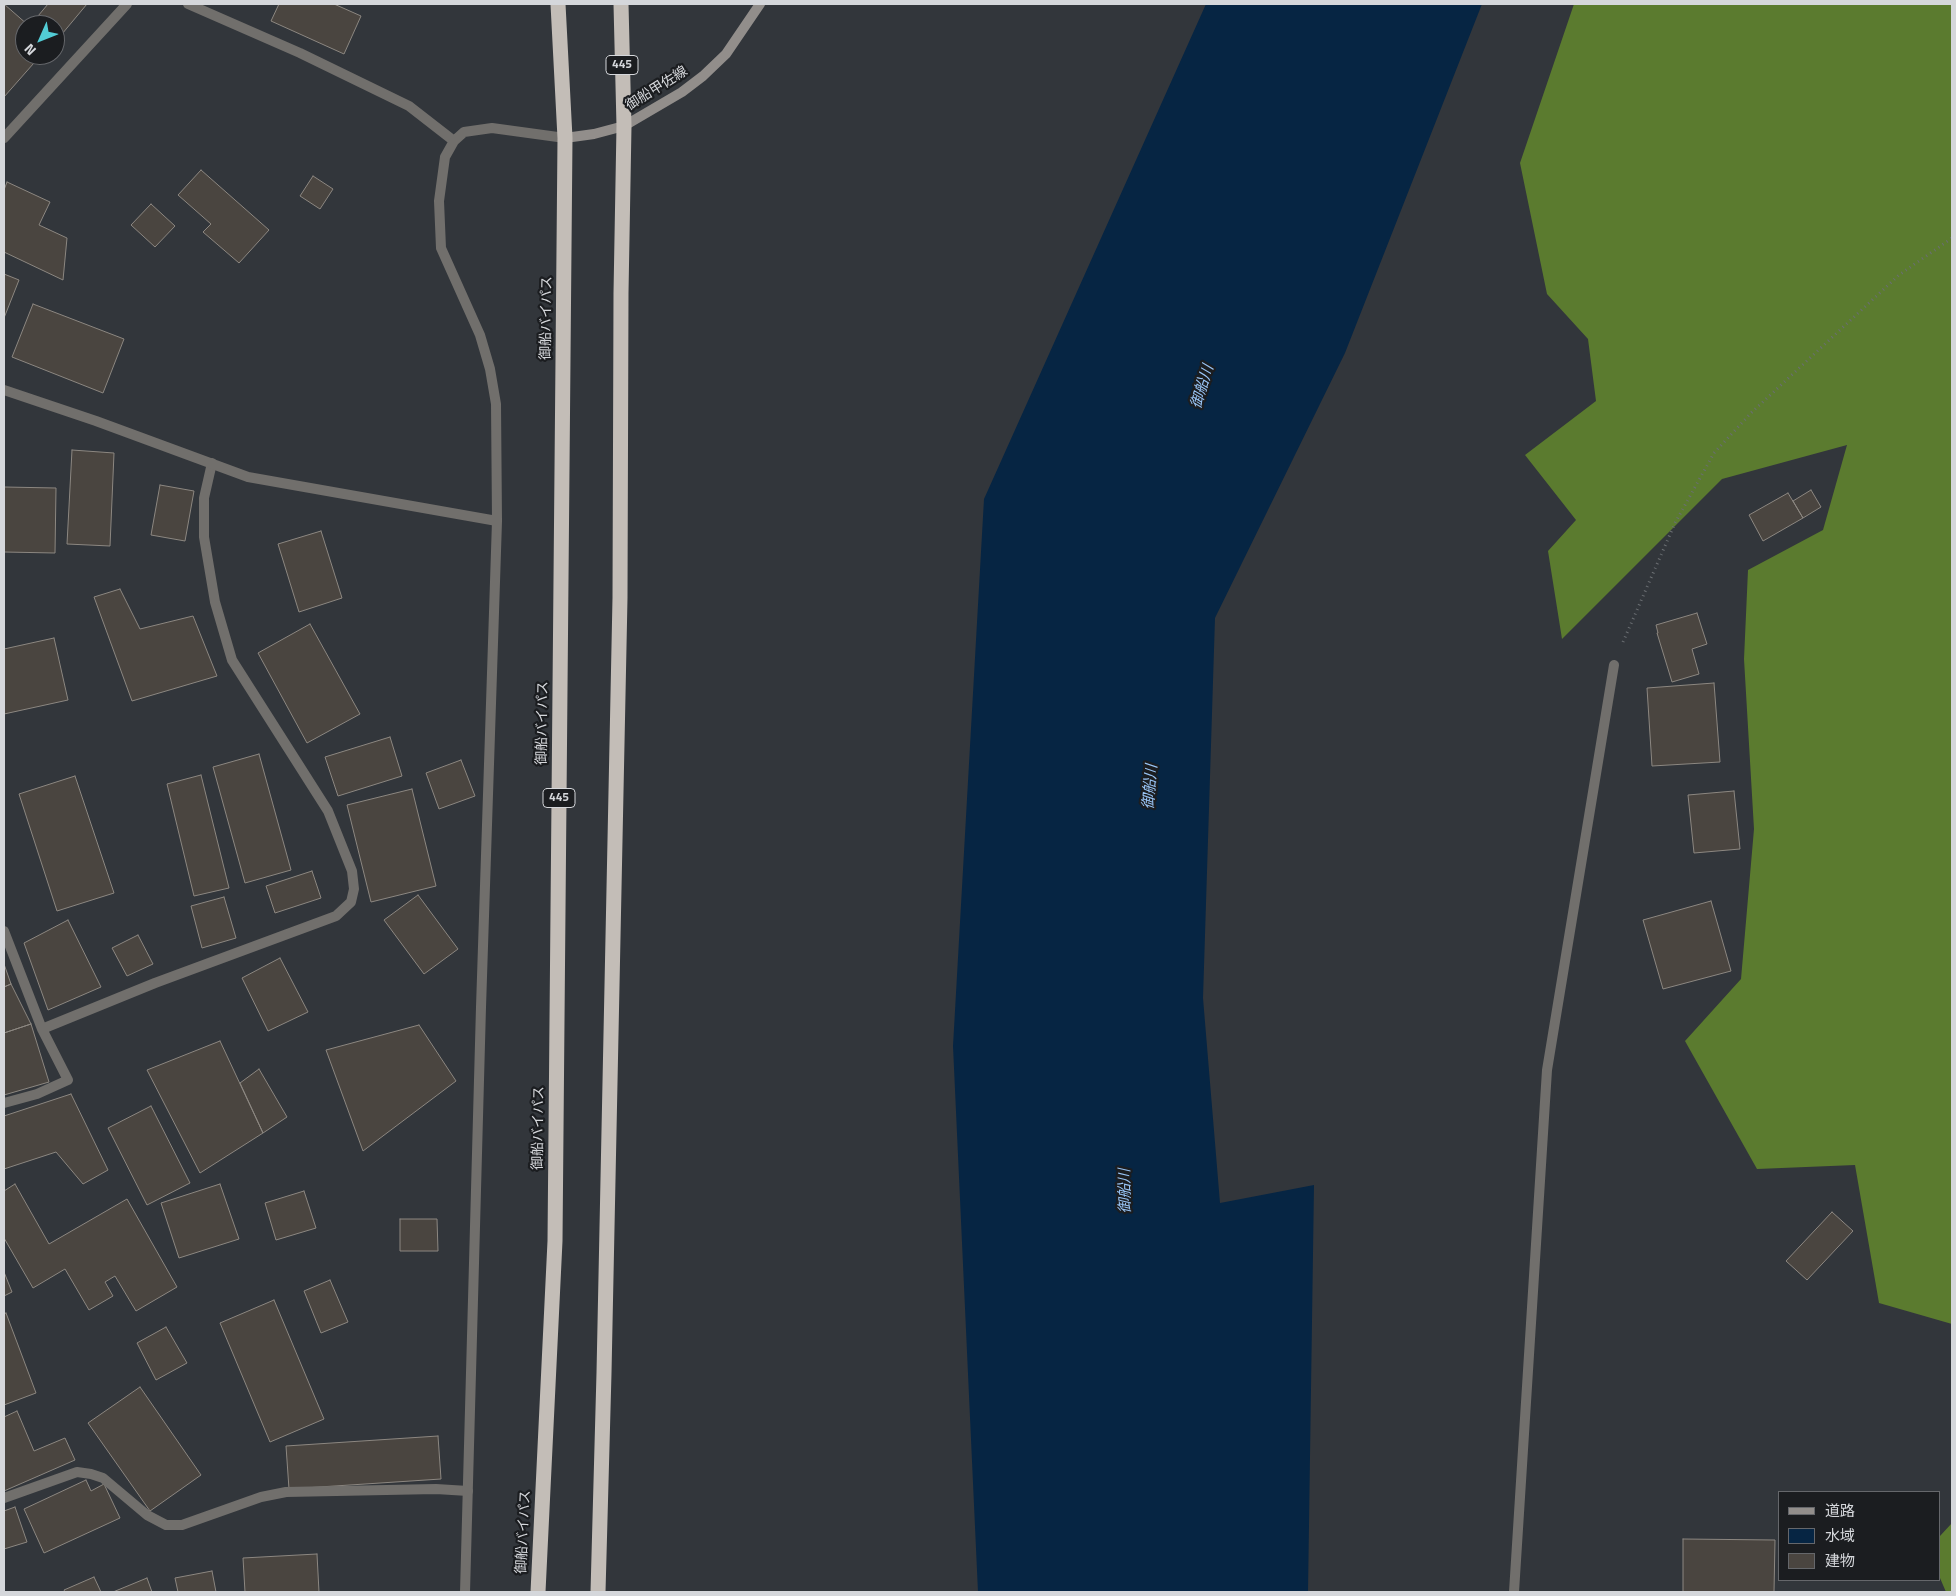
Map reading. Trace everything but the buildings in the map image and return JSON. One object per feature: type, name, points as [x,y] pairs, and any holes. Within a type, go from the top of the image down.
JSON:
[{"type":"highway","name":"御船バイパス","points":[[538,1592],[554,1241],[565,138],[558,4]]},
{"type":"highway","name":"445","points":[[598,1592],[620,598],[620,293],[624,126],[621,4]]},
{"type":"main road","name":"御船甲佐線","points":[[565,138],[594,134],[624,126],[682,92],[703,76],[726,54],[760,4]]},
{"type":"street","points":[[4,138],[127,4]]},
{"type":"street","points":[[188,4],[300,53],[409,106],[454,141]]},
{"type":"street","points":[[465,1592],[497,521],[496,404],[490,369],[480,335],[441,248],[439,201],[446,157],[454,141],[464,132],[492,128],[565,138]]},
{"type":"street","points":[[4,390],[96,421],[248,477],[497,521]]},
{"type":"street","points":[[42,1029],[155,983],[336,916],[350,902],[354,889],[352,871],[328,811],[232,660],[215,602],[204,537],[204,498],[212,463]]},
{"type":"street","points":[[1514,1592],[1547,1070],[1614,665]]},
{"type":"street","points":[[4,931],[42,1029],[68,1080],[37,1094],[4,1104]]},
{"type":"street","points":[[4,1498],[77,1472],[91,1474],[103,1478],[147,1515],[166,1526],[182,1525],[261,1497],[286,1492],[436,1489],[468,1491]]},
{"type":"path","points":[[1614,665],[1675,524],[1714,453],[1751,413],[1899,275],[1952,238]]},
{"type":"green space","points":[[1574,4],[1952,4],[1952,1324],[1879,1303],[1855,1165],[1757,1169],[1685,1041],[1741,979],[1754,829],[1744,659],[1748,570],[1823,530],[1847,445],[1722,479],[1562,639],[1548,551],[1576,520],[1525,455],[1596,401],[1588,339],[1547,294],[1520,163]]},
{"type":"green space","points":[[1952,1523],[1952,1592],[1946,1592],[1941,1580],[1941,1535]]},
{"type":"water","name":"御船川","points":[[1206,4],[1482,4],[1345,353],[1215,618],[1203,998],[1220,1203],[1314,1185],[1308,1592],[978,1592],[953,1046],[984,499]]}]
